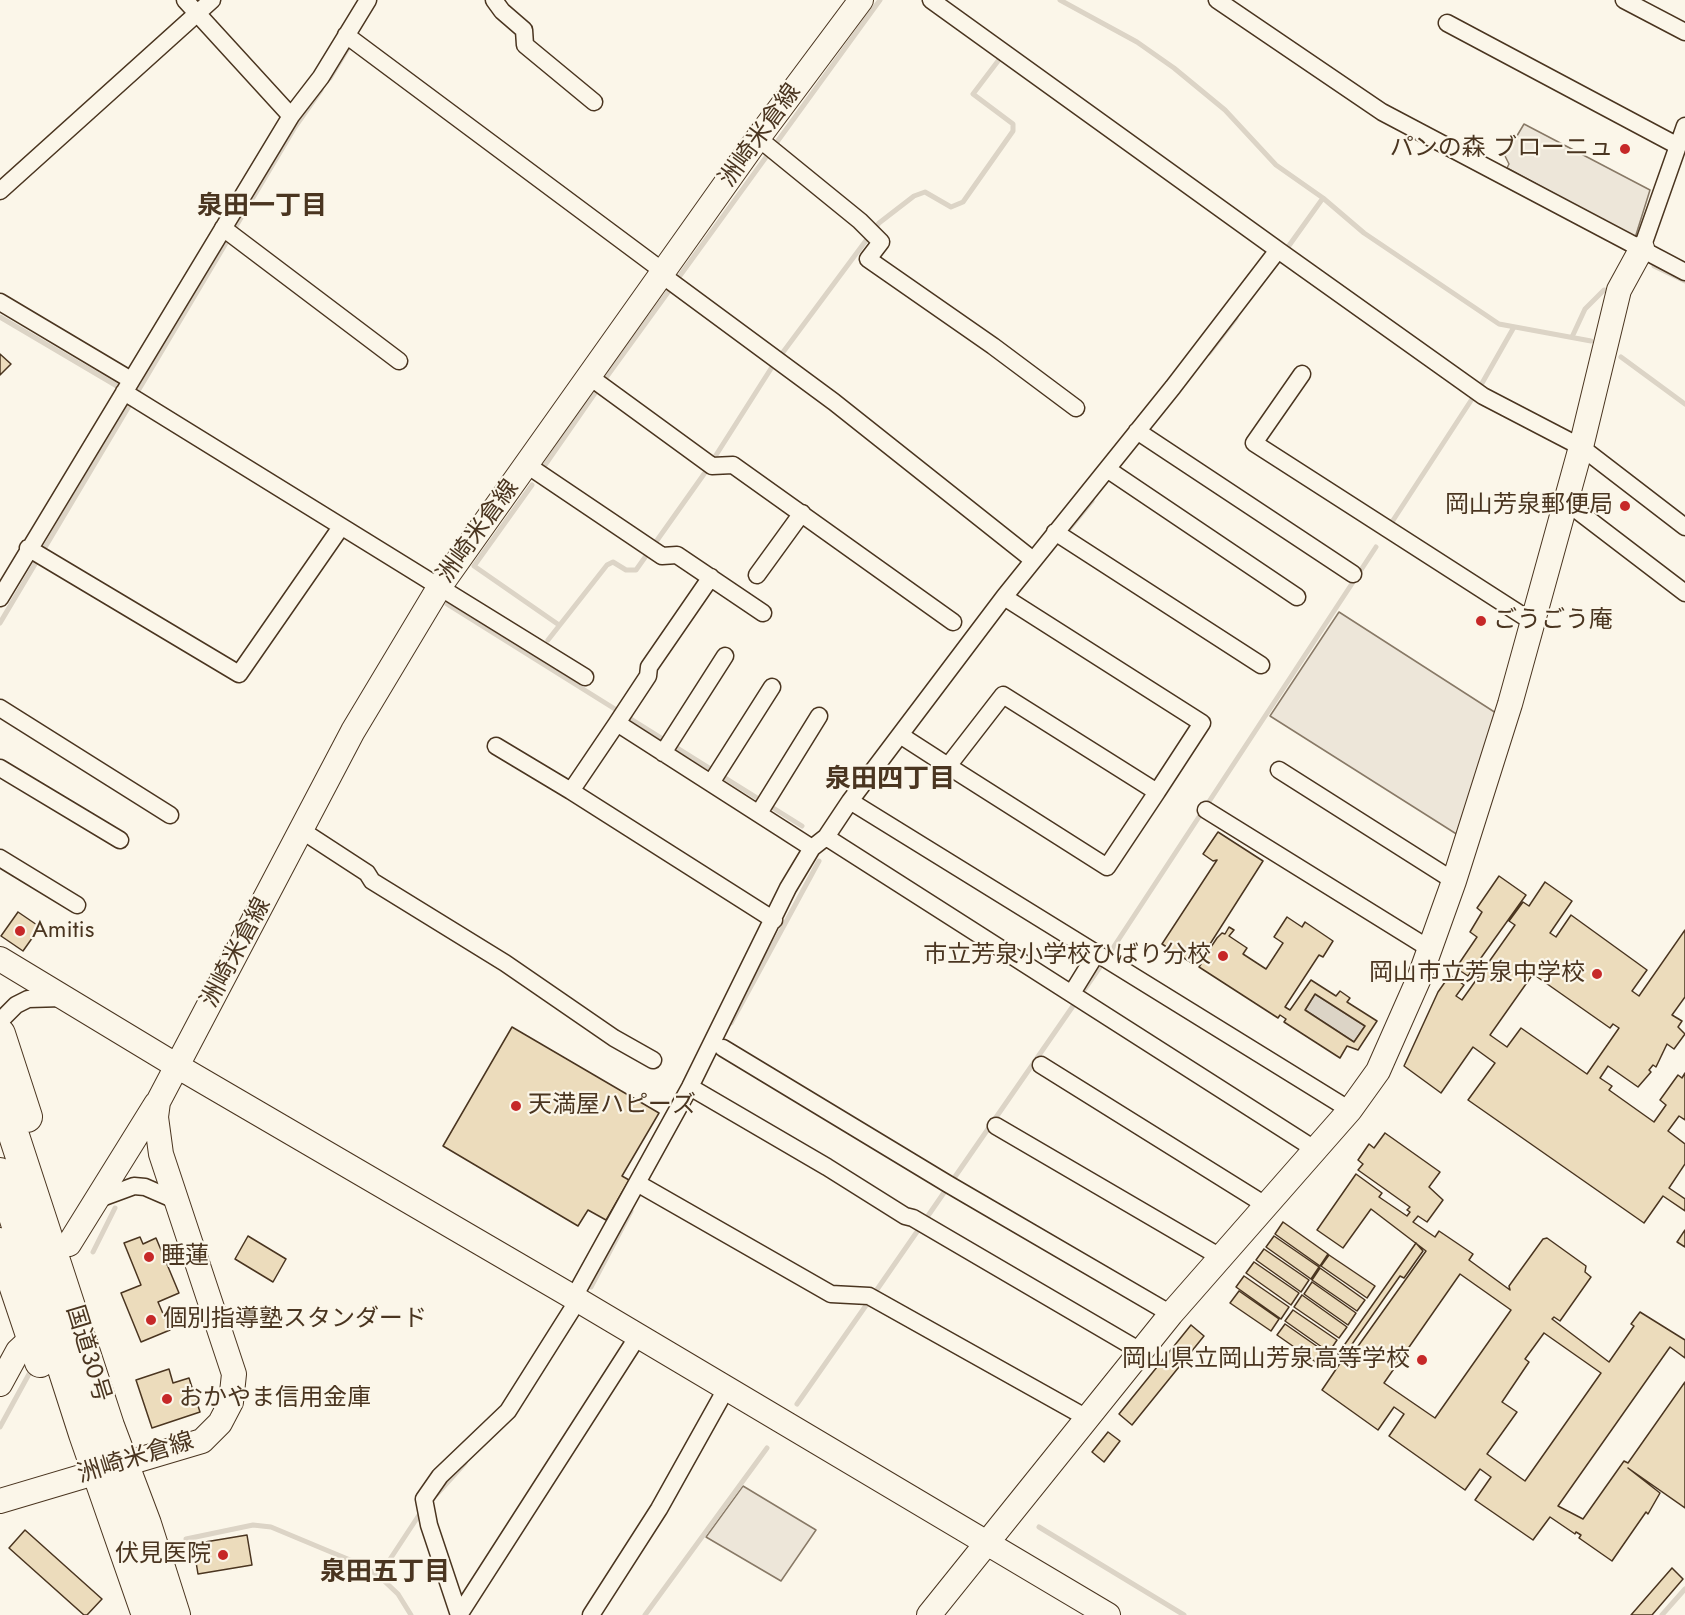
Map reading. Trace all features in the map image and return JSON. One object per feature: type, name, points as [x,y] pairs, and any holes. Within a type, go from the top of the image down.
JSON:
[{"type":"highway","points":[[0,1034],[123,1407],[111,1468],[67,1441],[32,1338],[20,1231]]},
{"type":"highway","name":"国道30号","points":[[0,1093],[20,1231]]},
{"type":"highway","name":"国道30号","points":[[0,1173],[111,1468],[175,1615]]},
{"type":"highway","name":"国道30号","points":[[111,1468],[147,1615]]},
{"type":"street","points":[[185,0],[291,116]]},
{"type":"street","points":[[0,191],[212,0]]},
{"type":"street","points":[[0,598],[35,552],[128,391],[228,233],[291,116],[351,39],[368,0]]},
{"type":"street","points":[[494,0],[502,11],[524,30],[525,45],[594,102]]},
{"type":"street","name":"洲崎米倉線","points":[[69,1244],[158,1102],[353,731],[440,586],[590,377],[668,278],[767,145],[861,0]]},
{"type":"street","points":[[931,0],[1483,396],[1581,447],[1685,527]]},
{"type":"street","points":[[1217,0],[1382,112],[1685,272]]},
{"type":"street","points":[[1624,0],[1685,32]]},
{"type":"street","points":[[929,1615],[1171,1314],[1316,1150],[1350,1110],[1378,1071],[1430,949],[1454,881],[1510,704],[1531,621],[1581,447],[1619,290],[1642,248],[1682,136],[1447,23]]},
{"type":"street","points":[[351,39],[777,360],[1033,560]]},
{"type":"street","points":[[767,145],[881,242],[868,259],[993,346],[1076,408]]},
{"type":"street","points":[[228,233],[399,361]]},
{"type":"street","points":[[459,1615],[429,1525],[424,1499],[440,1476],[508,1411],[576,1299],[693,1089],[788,888],[850,801],[1004,597],[1033,560],[1060,536],[1112,472],[1278,250]]},
{"type":"street","points":[[0,302],[128,391],[338,531],[440,586],[585,677]]},
{"type":"street","points":[[1302,374],[1254,443],[1531,621]]},
{"type":"street","points":[[590,377],[710,464],[733,465],[952,622]]},
{"type":"street","points":[[1142,434],[1353,574]]},
{"type":"street","points":[[527,465],[662,556],[676,555],[763,614]]},
{"type":"street","points":[[1112,472],[1297,597]]},
{"type":"street","points":[[1566,502],[1685,593]]},
{"type":"street","points":[[757,575],[802,513]]},
{"type":"street","points":[[35,552],[239,674],[338,531]]},
{"type":"street","points":[[1060,536],[1261,665]]},
{"type":"street","points":[[571,791],[648,676],[649,667],[711,577]]},
{"type":"street","points":[[900,735],[1107,867],[1202,723],[1004,597]]},
{"type":"street","points":[[667,747],[725,656]]},
{"type":"street","points":[[715,777],[772,687]]},
{"type":"street","points":[[948,766],[1003,695],[1157,792]]},
{"type":"street","points":[[0,708],[170,815]]},
{"type":"street","points":[[764,806],[819,716]]},
{"type":"street","points":[[621,718],[764,806],[819,843],[1077,996],[1316,1150]]},
{"type":"street","points":[[496,746],[774,920]]},
{"type":"street","points":[[0,768],[120,840]]},
{"type":"street","points":[[1279,770],[1454,881]]},
{"type":"street","points":[[850,801],[1350,1110]]},
{"type":"street","points":[[1206,810],[1430,949]]},
{"type":"street","points":[[301,830],[367,873],[372,881],[505,963],[614,1038],[653,1060]]},
{"type":"street","points":[[0,858],[77,905]]},
{"type":"street","points":[[1077,996],[1102,958]]},
{"type":"street","points":[[0,959],[177,1066],[639,1336],[1108,1615]]},
{"type":"street","points":[[0,1026],[3,1018],[16,1005],[28,999],[64,998]]},
{"type":"street","points":[[723,1048],[950,1185],[1171,1314]]},
{"type":"street","points":[[1041,1065],[1267,1206]]},
{"type":"street","points":[[693,1089],[905,1216],[923,1224],[1142,1352]]},
{"type":"street","name":"洲崎米倉線","points":[[0,1501],[202,1441],[220,1423],[231,1402],[234,1374],[175,1200],[156,1132],[158,1102]]},
{"type":"street","points":[[996,1126],[1222,1258]]},
{"type":"street","points":[[96,1200],[134,1186],[145,1187],[175,1200]]},
{"type":"street","points":[[641,1186],[831,1294],[869,1296],[1087,1418]]},
{"type":"street","points":[[459,1615],[639,1336]]},
{"type":"street","points":[[0,1384],[18,1351],[32,1338]]},
{"type":"street","points":[[591,1615],[659,1509],[726,1389]]},
{"type":"shaded area","points":[[1524,124],[1650,190],[1635,238],[1507,168],[1509,164],[1505,156]]},
{"type":"shaded area","points":[[1339,612],[1496,713],[1458,835],[1270,716]]},
{"type":"shaded area","points":[[1315,994],[1365,1026],[1354,1042],[1305,1010]]},
{"type":"shaded area","points":[[743,1486],[816,1530],[781,1581],[706,1537]]},
{"type":"building","points":[[0,354],[11,364],[0,375]]},
{"type":"building","points":[[1218,832],[1263,861],[1203,955],[1205,956],[1217,938],[1222,933],[1225,934],[1229,927],[1234,930],[1229,936],[1247,948],[1243,954],[1266,969],[1283,943],[1274,937],[1287,917],[1302,927],[1305,922],[1333,941],[1323,957],[1319,955],[1285,1007],[1290,1010],[1311,980],[1336,996],[1340,991],[1350,998],[1347,1002],[1377,1021],[1358,1050],[1347,1046],[1340,1058],[1284,1022],[1286,1019],[1280,1015],[1278,1018],[1199,967],[1201,964],[1197,962],[1195,965],[1162,944],[1217,860],[1213,861],[1203,854]],"holes":[[[1315,994],[1365,1026],[1354,1042],[1305,1010]]]},
{"type":"building","points":[[1499,876],[1526,895],[1468,976],[1456,968],[1477,937],[1470,932],[1482,912],[1477,908]]},
{"type":"building","points":[[1545,882],[1572,901],[1550,933],[1556,937],[1571,915],[1647,970],[1632,991],[1639,996],[1685,930],[1685,997],[1672,1015],[1682,1021],[1678,1027],[1685,1034],[1674,1049],[1667,1044],[1656,1067],[1653,1065],[1649,1070],[1651,1072],[1638,1087],[1608,1066],[1600,1078],[1612,1086],[1609,1090],[1654,1122],[1666,1105],[1660,1100],[1678,1075],[1682,1078],[1685,1073],[1685,1120],[1679,1116],[1668,1131],[1685,1144],[1685,1164],[1669,1188],[1685,1199],[1685,1211],[1663,1196],[1644,1223],[1468,1100],[1495,1063],[1473,1047],[1441,1093],[1404,1066],[1438,992],[1450,975],[1464,985],[1456,996],[1462,1000],[1515,925],[1509,921],[1523,902],[1529,906]],"holes":[[[1533,974],[1610,1028],[1613,1024],[1619,1028],[1587,1074],[1521,1028],[1507,1047],[1490,1035]]]},
{"type":"building","name":"Amitis","points":[[18,912],[40,927],[23,951],[1,936]]},
{"type":"building","points":[[512,1027],[659,1113],[622,1176],[629,1180],[606,1220],[588,1210],[578,1226],[443,1146]]},
{"type":"building","points":[[1385,1133],[1440,1172],[1429,1187],[1443,1200],[1427,1222],[1418,1216],[1413,1222],[1435,1237],[1439,1231],[1473,1254],[1469,1260],[1510,1290],[1509,1286],[1543,1239],[1547,1238],[1586,1266],[1585,1272],[1591,1277],[1560,1321],[1554,1317],[1552,1319],[1609,1362],[1634,1326],[1631,1324],[1640,1312],[1685,1340],[1685,1358],[1670,1347],[1558,1506],[1583,1519],[1624,1461],[1628,1463],[1685,1382],[1685,1508],[1628,1468],[1660,1493],[1648,1514],[1646,1512],[1612,1561],[1579,1538],[1581,1535],[1576,1532],[1575,1534],[1550,1517],[1533,1540],[1475,1500],[1491,1477],[1480,1469],[1465,1490],[1389,1436],[1404,1414],[1394,1407],[1378,1430],[1322,1390],[1347,1353],[1351,1356],[1426,1251],[1371,1209],[1343,1248],[1317,1230],[1356,1174],[1382,1193],[1379,1197],[1407,1216],[1410,1212],[1407,1210],[1410,1207],[1358,1170],[1363,1164],[1358,1160],[1369,1144],[1374,1148]],"holes":[[[1460,1274],[1511,1310],[1435,1418],[1384,1383]],[[1544,1333],[1601,1373],[1525,1481],[1487,1454],[1517,1412],[1502,1402],[1529,1362],[1525,1359]]]},
{"type":"building","points":[[1283,1222],[1328,1254],[1320,1266],[1275,1234]]},
{"type":"building","points":[[1685,1230],[1685,1247],[1677,1242]]},
{"type":"building","points":[[248,1236],[286,1259],[273,1282],[235,1259]]},
{"type":"building","points":[[1274,1236],[1319,1267],[1311,1279],[1266,1247]]},
{"type":"building","points":[[140,1237],[143,1244],[156,1238],[179,1293],[158,1302],[170,1330],[141,1342],[121,1293],[141,1285],[124,1243]]},
{"type":"building","points":[[1416,1243],[1423,1251],[1404,1278],[1400,1276],[1343,1357],[1338,1354]]},
{"type":"building","points":[[1264,1249],[1309,1280],[1301,1292],[1256,1260]]},
{"type":"building","points":[[1329,1255],[1375,1286],[1367,1298],[1321,1266]]},
{"type":"building","points":[[1254,1262],[1299,1293],[1291,1305],[1246,1273]]},
{"type":"building","points":[[1320,1268],[1365,1300],[1357,1311],[1312,1280]]},
{"type":"building","points":[[1244,1276],[1289,1307],[1281,1319],[1236,1287]]},
{"type":"building","points":[[1312,1282],[1356,1313],[1348,1325],[1304,1294]]},
{"type":"building","points":[[1239,1291],[1279,1319],[1271,1331],[1230,1303]]},
{"type":"building","points":[[1302,1295],[1347,1327],[1339,1338],[1294,1307]]},
{"type":"building","points":[[1293,1310],[1337,1340],[1329,1352],[1285,1321]]},
{"type":"building","points":[[1285,1324],[1328,1354],[1320,1365],[1277,1335]]},
{"type":"building","points":[[1191,1325],[1204,1336],[1132,1425],[1119,1414]]},
{"type":"building","points":[[169,1369],[173,1383],[189,1378],[200,1412],[152,1428],[136,1380]]},
{"type":"building","points":[[1108,1432],[1120,1441],[1104,1462],[1092,1452]]},
{"type":"building","points":[[25,1530],[102,1599],[87,1615],[84,1615],[9,1548]]},
{"type":"building","name":"伏見医院","points":[[247,1535],[252,1565],[198,1574],[193,1544]]},
{"type":"building","points":[[1672,1568],[1683,1579],[1652,1615],[1631,1615]]},
{"type":"waterway","points":[[605,379],[880,0]]},
{"type":"waterway","points":[[1060,0],[1137,42],[1174,68],[1225,110],[1276,165],[1323,198],[1364,233],[1499,324],[1591,341]]},
{"type":"waterway","points":[[330,78],[350,45]]},
{"type":"waterway","points":[[548,640],[607,565],[613,562],[626,570],[636,570],[704,474],[772,367],[879,223],[914,196],[925,192],[951,207],[963,202],[1013,131],[1013,124],[973,94],[998,61]]},
{"type":"waterway","points":[[0,623],[295,127],[321,90]]},
{"type":"waterway","points":[[1288,247],[1323,198]]},
{"type":"waterway","points":[[1654,266],[1685,281]]},
{"type":"waterway","points":[[1572,337],[1585,309],[1604,290],[1610,291]]},
{"type":"waterway","points":[[0,317],[122,389]]},
{"type":"waterway","points":[[1209,353],[1236,318]]},
{"type":"waterway","points":[[1481,385],[1514,327]]},
{"type":"waterway","points":[[1621,357],[1685,404]]},
{"type":"waterway","points":[[545,465],[595,393]]},
{"type":"waterway","points":[[1390,525],[1472,399]]},
{"type":"waterway","points":[[532,485],[474,566],[559,625]]},
{"type":"waterway","points":[[1065,534],[1092,501]]},
{"type":"waterway","points":[[876,1291],[1111,951],[1376,547]]},
{"type":"waterway","points":[[447,604],[802,826]]},
{"type":"waterway","points":[[731,1023],[819,861]]},
{"type":"waterway","points":[[93,1252],[115,1208]]},
{"type":"waterway","points":[[591,1287],[631,1211]]},
{"type":"waterway","points":[[797,1404],[867,1304]]},
{"type":"waterway","points":[[0,1427],[29,1374]]},
{"type":"waterway","points":[[645,1615],[767,1448]]},
{"type":"waterway","points":[[437,1494],[465,1463]]},
{"type":"waterway","points":[[379,1576],[423,1509]]},
{"type":"waterway","points":[[186,1539],[253,1525],[271,1527],[362,1565],[379,1576],[398,1594],[411,1615]]},
{"type":"waterway","points":[[1039,1527],[1184,1615]]},
{"type":"waterway","points":[[1662,1615],[1685,1589]]},
{"type":"place","name":"パンの森 ブローニュ","points":[[1625,149]]},
{"type":"place","name":"岡山芳泉郵便局","points":[[1625,506]]},
{"type":"place","name":"ごうごう庵","points":[[1481,621]]},
{"type":"place","name":"Amitis","points":[[20,931]]},
{"type":"place","name":"市立芳泉小学校ひばり分校","points":[[1223,956]]},
{"type":"place","name":"岡山市立芳泉中学校","points":[[1597,974]]},
{"type":"place","name":"天満屋ハピーズ","points":[[516,1106]]},
{"type":"place","name":"睡蓮","points":[[149,1257]]},
{"type":"place","name":"個別指導塾スタンダード","points":[[151,1320]]},
{"type":"place","name":"岡山県立岡山芳泉高等学校","points":[[1422,1360]]},
{"type":"place","name":"おかやま信用金庫","points":[[167,1399]]},
{"type":"place","name":"伏見医院","points":[[223,1555]]},
{"type":"district","name":"泉田一丁目","points":[[262,208]]},
{"type":"district","name":"泉田四丁目","points":[[890,781]]},
{"type":"district","name":"泉田五丁目","points":[[385,1574]]}]
